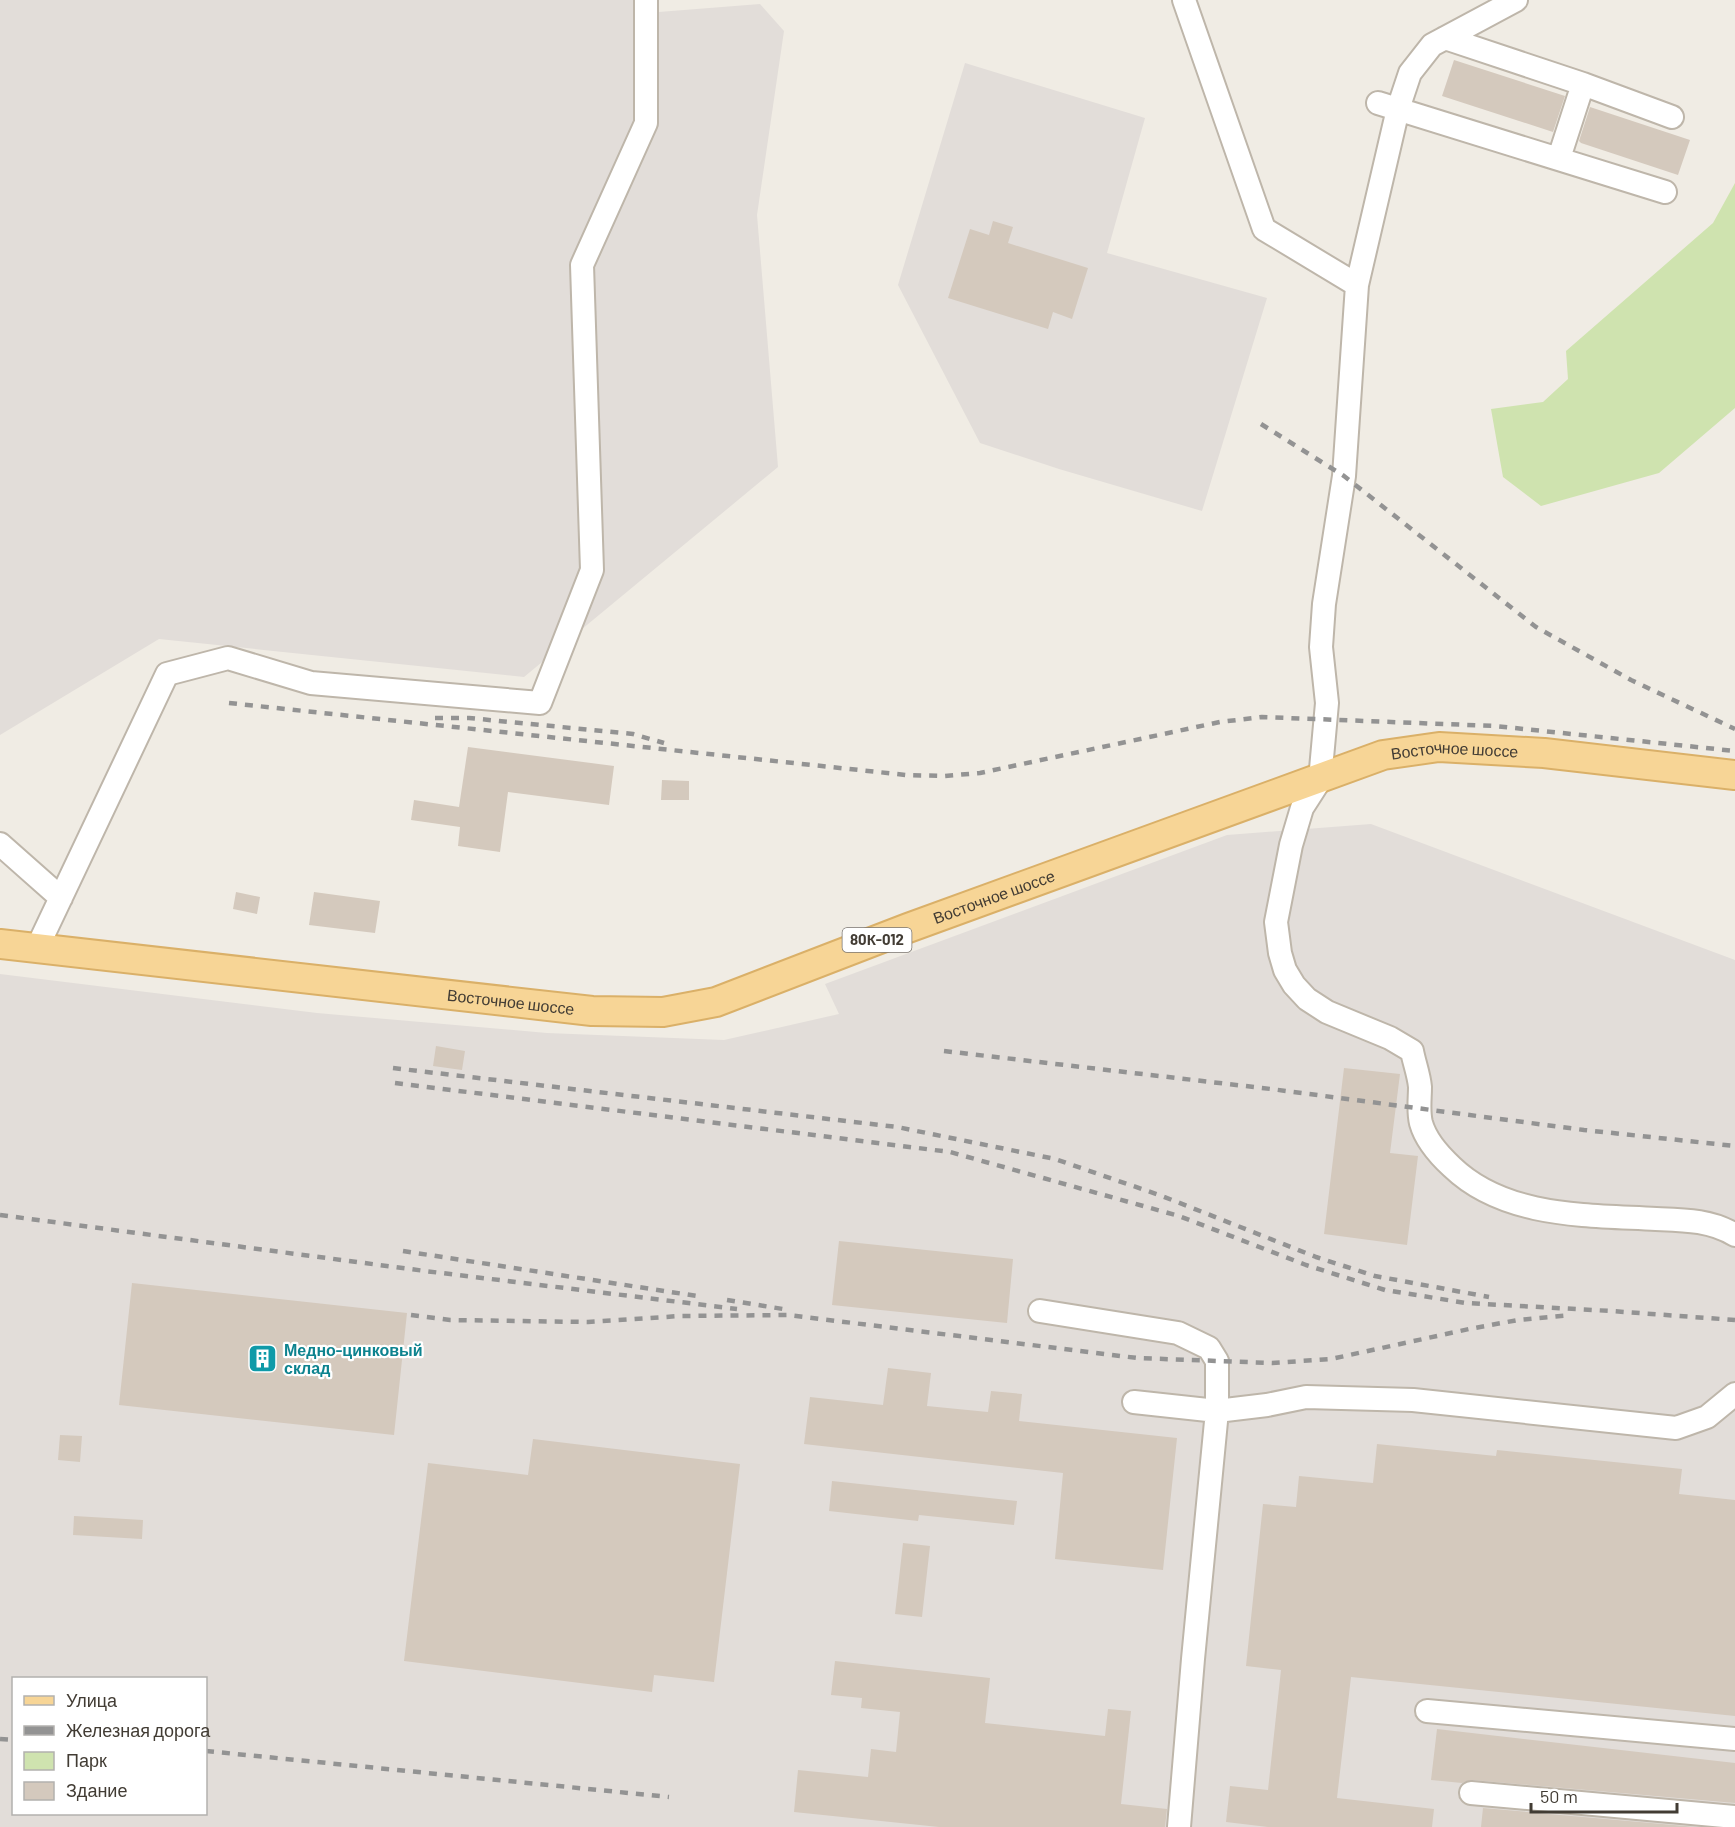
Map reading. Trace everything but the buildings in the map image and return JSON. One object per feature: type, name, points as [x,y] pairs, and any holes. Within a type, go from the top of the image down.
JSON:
[{"type":"main road","name":"Восточное шоссе","points":[[0,944],[592,1011],[663,1012],[716,1002],[919,924],[1320,780],[1383,755],[1439,747],[1544,753],[1735,775]]},
{"type":"lane","points":[[37,948],[167,674],[228,658],[311,683],[540,703],[592,570],[582,265],[646,123],[646,0]]},
{"type":"lane","points":[[1184,0],[1264,229],[1357,285]]},
{"type":"lane","points":[[1516,0],[1432,45],[1388,106],[1357,285],[1344,476],[1324,604],[1322,647],[1327,703],[1320,780],[1302,808],[1292,845],[1276,922],[1280,953],[1285,969],[1294,985],[1307,999],[1327,1012],[1390,1038],[1412,1051],[1420,1084],[1421,1124],[1432,1146],[1465,1179],[1487,1192],[1514,1203],[1564,1214],[1690,1220],[1720,1227],[1735,1235]]},
{"type":"lane","points":[[1445,38],[1583,84],[1672,117]]},
{"type":"lane","points":[[1559,158],[1583,84]]},
{"type":"lane","points":[[1388,106],[1665,192]]},
{"type":"lane","points":[[0,844],[61,898]]},
{"type":"lane","points":[[1040,1311],[1178,1333],[1209,1348],[1217,1361],[1216,1411],[1179,1827]]},
{"type":"lane","points":[[1134,1402],[1216,1411],[1267,1405],[1306,1397],[1389,1400],[1464,1404],[1676,1428],[1707,1417],[1735,1394]]},
{"type":"lane","points":[[1427,1711],[1735,1739]]},
{"type":"lane","points":[[1471,1793],[1735,1817]]},
{"type":"shaded area","points":[[0,0],[642,0],[646,13],[760,4],[784,31],[757,215],[778,467],[524,677],[159,639],[0,735]]},
{"type":"shaded area","points":[[965,63],[1145,118],[1107,253],[1267,298],[1202,511],[980,443],[898,285]]},
{"type":"shaded area","points":[[1371,824],[1735,960],[1735,1827],[0,1827],[0,974],[317,1013],[547,1033],[724,1040],[839,1014],[825,984],[1227,835]]},
{"type":"green space","points":[[1735,183],[1735,408],[1659,473],[1541,506],[1503,477],[1491,409],[1543,402],[1568,379],[1566,351],[1713,223]]},
{"type":"railway","points":[[1261,424],[1344,476],[1536,627],[1631,680],[1735,729]]},
{"type":"railway","points":[[229,703],[906,775],[944,776],[980,773],[1220,722],[1262,717],[1495,726],[1735,751]]},
{"type":"railway","points":[[435,718],[469,718],[633,734],[664,743]]},
{"type":"railway","points":[[944,1051],[1271,1089],[1584,1130],[1735,1146]]},
{"type":"railway","points":[[393,1068],[897,1127],[1055,1159],[1162,1196],[1316,1257],[1375,1276],[1489,1297]]},
{"type":"railway","points":[[395,1083],[950,1152],[1179,1216],[1306,1265],[1385,1290],[1466,1303],[1735,1320]]},
{"type":"railway","points":[[0,1215],[737,1309]]},
{"type":"railway","points":[[403,1251],[697,1296]]},
{"type":"railway","points":[[727,1300],[783,1309]]},
{"type":"railway","points":[[411,1315],[450,1320],[588,1322],[680,1316],[788,1315],[1137,1358],[1272,1363],[1331,1359],[1518,1320],[1571,1315]]},
{"type":"railway","points":[[0,1739],[12,1740]]},
{"type":"railway","points":[[207,1751],[669,1797]]},
{"type":"place","name":"Медно-цинковый склад","points":[[263,1359]]}]
